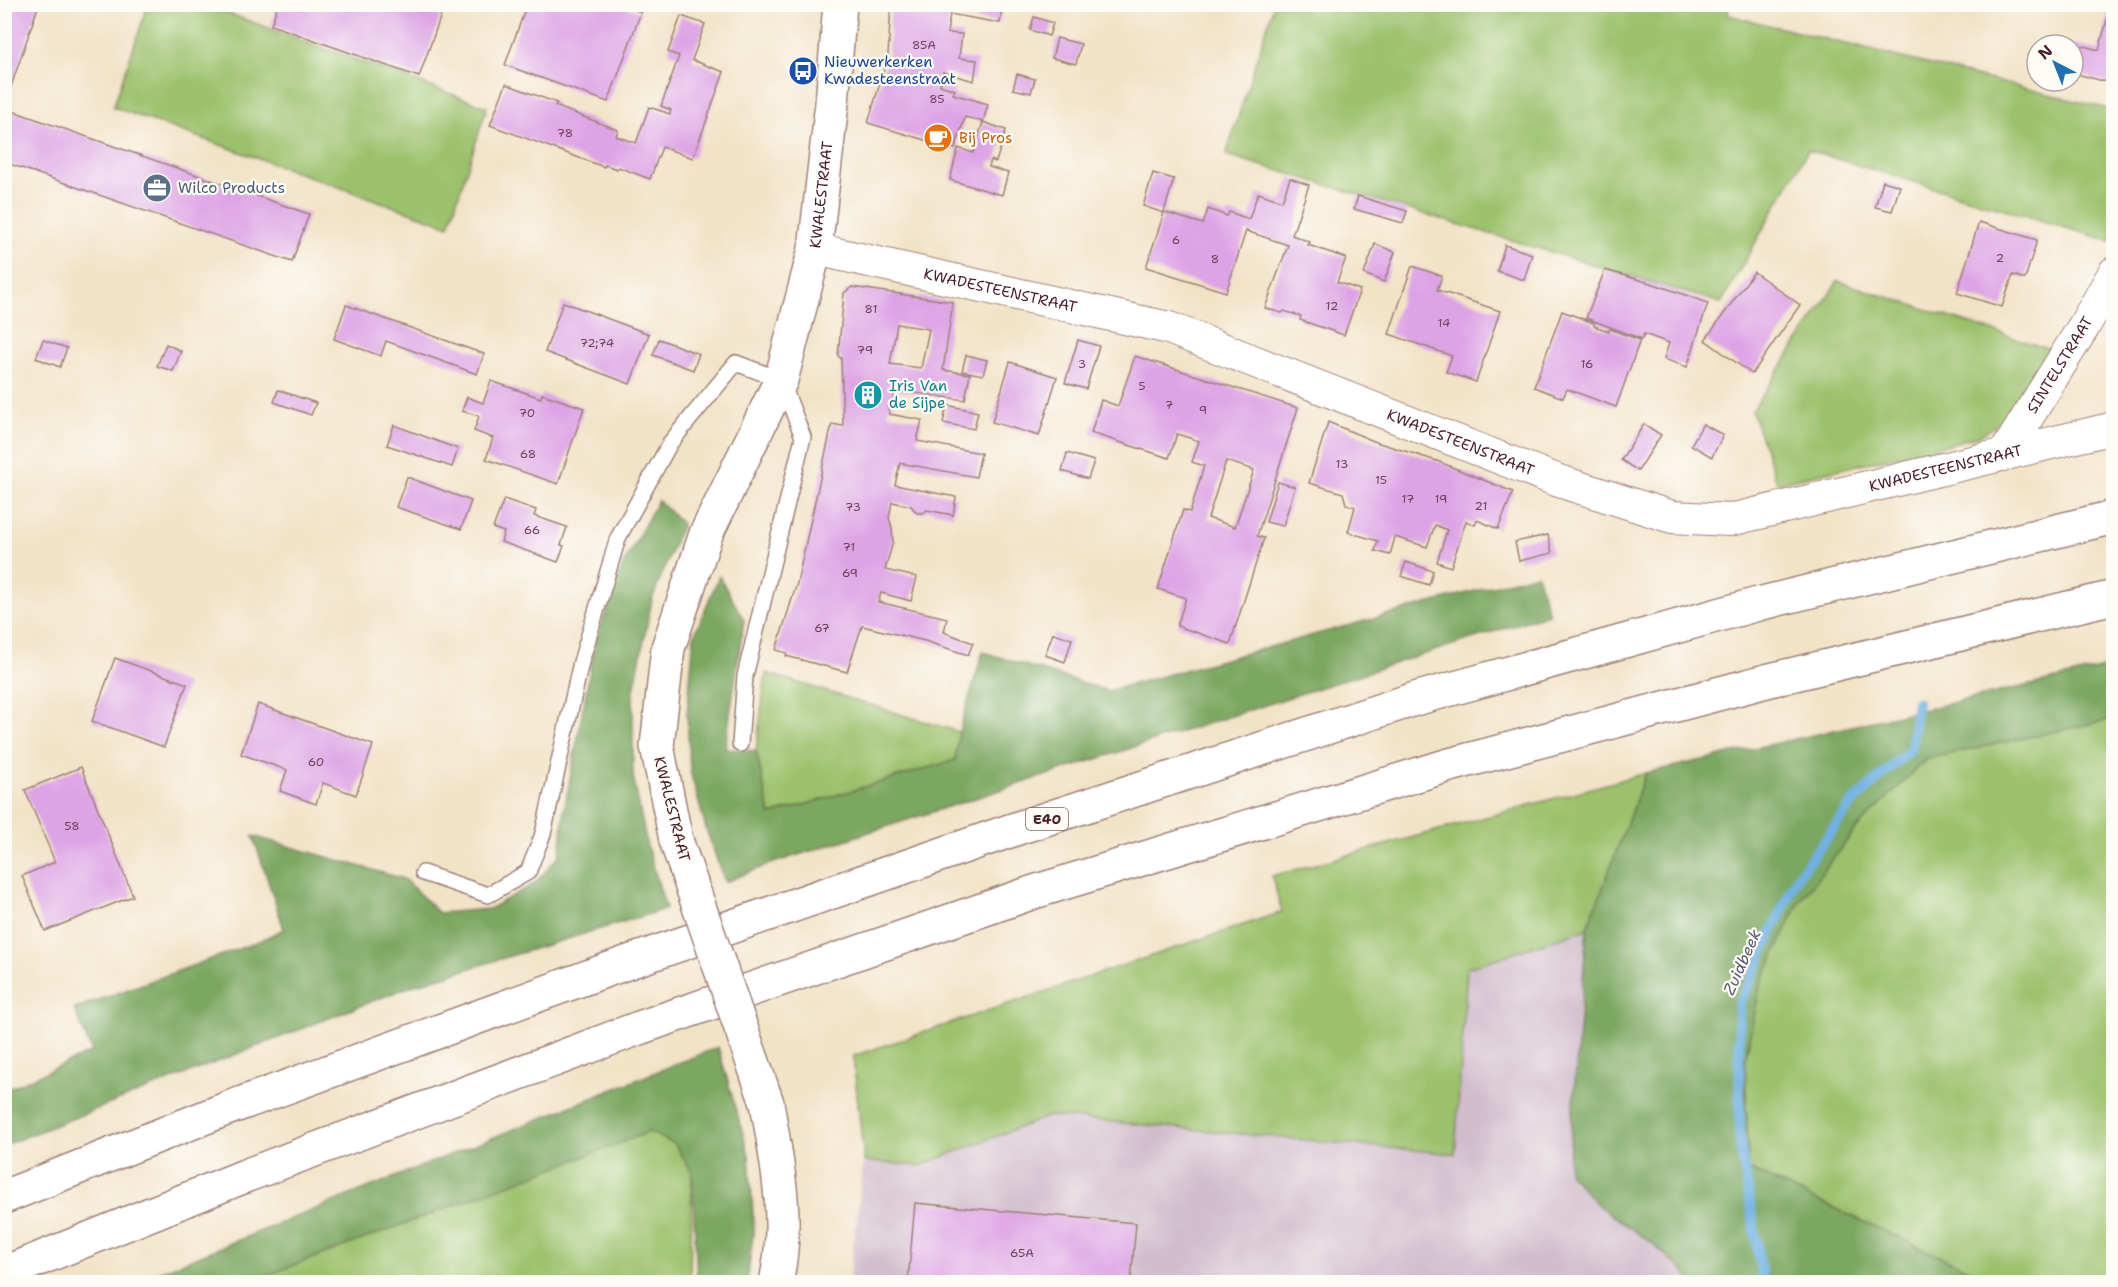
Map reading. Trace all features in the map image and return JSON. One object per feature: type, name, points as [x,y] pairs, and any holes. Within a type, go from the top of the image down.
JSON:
[{"type":"main road","name":"KWALESTRAAT","points":[[776,1282],[782,1257],[780,1183],[767,1103],[676,840],[657,746],[668,648],[706,534],[781,380],[815,249],[832,103],[840,4]]},
{"type":"main road","name":"E40","points":[[4,1197],[226,1109],[626,963],[1020,827],[1404,702],[1758,604],[2114,517]]},
{"type":"main road","points":[[4,1273],[245,1176],[639,1028],[1034,892],[1446,766],[1770,680],[2114,597]]},
{"type":"street","name":"KWADESTEENSTRAAT","points":[[815,249],[1169,328],[1556,480],[1672,517],[1730,520],[2114,428]]},
{"type":"street","name":"SINTELSTRAAT","points":[[2004,455],[2114,273]]},
{"type":"lane","points":[[423,873],[488,895],[528,872],[543,834],[580,662],[618,538],[670,443],[735,363],[781,380],[803,437],[745,676],[740,744]]},
{"type":"shaded area","points":[[1587,929],[1568,1173],[1600,1207],[1652,1243],[1693,1282],[849,1282],[864,1161],[919,1166],[1049,1116],[1455,1154],[1467,968]]},
{"type":"green space","points":[[148,5],[205,5],[487,107],[449,226],[113,107]]},
{"type":"green space","points":[[1274,5],[1729,5],[1728,15],[2025,88],[2025,93],[2044,93],[2113,110],[2113,236],[2110,241],[1808,150],[1721,303],[1226,155]]},
{"type":"green space","points":[[1838,281],[2052,350],[2025,395],[2003,420],[1981,435],[1939,447],[1777,483],[1752,411]]},
{"type":"green space","points":[[658,500],[682,524],[652,599],[633,695],[633,776],[647,846],[666,909],[411,986],[5,1145],[5,1090],[92,1052],[74,1009],[255,943],[284,929],[253,836],[404,879],[439,913],[489,909],[534,884],[560,855],[564,811],[595,643],[622,567]]},
{"type":"green space","points":[[1537,574],[1549,614],[773,863],[725,882],[707,832],[690,771],[687,714],[694,636],[719,576],[744,620],[725,749],[756,751],[770,815],[955,760],[959,732],[983,652],[1108,691]]},
{"type":"green space","points":[[2113,666],[2113,719],[1926,759],[1856,829],[1799,902],[1760,986],[1745,1060],[1748,1169],[1996,1282],[1783,1282],[1765,1274],[1767,1282],[1693,1282],[1652,1243],[1600,1207],[1568,1173],[1587,929],[1646,773]]},
{"type":"green space","points":[[766,673],[959,732],[955,760],[770,815],[756,751]]},
{"type":"green space","points":[[2113,719],[2113,1282],[1996,1282],[1748,1169],[1745,1060],[1760,986],[1799,902],[1856,829],[1926,759]]},
{"type":"green space","points":[[1646,773],[1587,929],[1467,968],[1455,1154],[1049,1116],[919,1166],[864,1161],[853,1056],[1282,912],[1272,876]]},
{"type":"green space","points":[[718,1047],[749,1155],[754,1228],[747,1282],[697,1282],[692,1172],[675,1144],[649,1132],[249,1282],[134,1282]]},
{"type":"green space","points":[[649,1132],[675,1143],[692,1172],[690,1282],[249,1282]]},
{"type":"building","points":[[4,4],[39,4],[5,104],[4,104]]},
{"type":"building","points":[[278,4],[445,4],[419,77],[271,25]]},
{"type":"building","points":[[527,4],[620,4],[641,12],[608,102],[505,65]]},
{"type":"building","points":[[891,4],[974,4],[1002,8],[1000,23],[950,14],[947,33],[962,34],[959,58],[977,60],[974,81],[943,72],[940,85],[955,90],[953,94],[988,104],[983,122],[965,117],[955,149],[868,123],[888,56]]},
{"type":"building","points":[[2111,4],[2114,4],[2114,84],[2085,76],[2085,46],[2099,50]]},
{"type":"building","points":[[681,16],[705,24],[692,60],[724,72],[693,158],[662,147],[650,179],[618,167],[617,169],[605,165],[604,167],[490,125],[506,84],[557,103],[555,106],[618,130],[616,136],[636,143],[649,107],[670,114],[671,110],[661,106],[679,56],[668,52]]},
{"type":"building","points":[[1034,17],[1053,23],[1049,36],[1030,30]]},
{"type":"building","points":[[1057,38],[1081,44],[1076,64],[1052,58]]},
{"type":"building","points":[[1017,74],[1035,79],[1031,93],[1013,89]]},
{"type":"building","name":"Wilco Products","points":[[4,108],[309,214],[292,262],[4,162]]},
{"type":"building","points":[[983,122],[1006,130],[996,162],[991,160],[989,167],[1008,173],[1002,195],[950,180],[958,148],[973,153]]},
{"type":"building","points":[[1153,173],[1174,179],[1164,212],[1203,224],[1208,209],[1227,216],[1229,212],[1249,219],[1258,193],[1282,201],[1290,178],[1309,185],[1292,235],[1310,242],[1308,245],[1346,258],[1337,282],[1360,290],[1344,335],[1300,320],[1301,316],[1265,308],[1288,245],[1246,231],[1226,292],[1146,267],[1164,213],[1143,206]]},
{"type":"building","points":[[1883,181],[1900,186],[1892,211],[1875,207]]},
{"type":"building","points":[[1358,196],[1407,211],[1403,223],[1354,209]]},
{"type":"building","points":[[1979,222],[2037,240],[2025,279],[2013,275],[2002,307],[1957,293]]},
{"type":"building","points":[[1375,244],[1395,252],[1384,282],[1364,274]]},
{"type":"building","points":[[1505,245],[1532,254],[1524,280],[1497,271]]},
{"type":"building","points":[[1412,266],[1442,276],[1437,290],[1500,311],[1476,382],[1446,372],[1452,356],[1389,334]]},
{"type":"building","points":[[1605,270],[1708,303],[1687,367],[1664,359],[1669,343],[1644,334],[1642,339],[1586,318]]},
{"type":"building","points":[[1754,272],[1800,305],[1752,374],[1705,340]]},
{"type":"building","points":[[852,287],[953,302],[943,370],[970,374],[965,400],[894,390],[893,407],[888,407],[889,414],[922,420],[917,441],[981,453],[976,477],[900,463],[895,485],[956,497],[953,515],[927,510],[917,513],[911,506],[892,502],[889,518],[893,542],[885,570],[917,577],[911,601],[881,593],[878,602],[947,618],[944,632],[973,643],[968,655],[925,641],[862,626],[847,672],[786,656],[787,653],[776,650],[797,583],[832,424],[843,426],[841,358],[838,356],[844,293]],"holes":[[[897,324],[929,329],[921,368],[890,364]]]},
{"type":"building","points":[[563,302],[649,334],[630,384],[545,352]]},
{"type":"building","points":[[346,305],[484,354],[477,374],[386,341],[381,356],[334,339]]},
{"type":"building","points":[[1562,311],[1594,323],[1594,326],[1640,340],[1616,407],[1567,389],[1563,398],[1534,387]]},
{"type":"building","points":[[659,339],[699,354],[693,370],[653,355]]},
{"type":"building","points":[[43,340],[67,348],[60,367],[36,358]]},
{"type":"building","points":[[1078,340],[1099,346],[1086,389],[1065,383]]},
{"type":"building","points":[[166,344],[181,351],[173,371],[157,366]]},
{"type":"building","points":[[966,355],[987,360],[983,375],[962,371]]},
{"type":"building","points":[[1135,356],[1298,408],[1257,536],[1264,538],[1230,644],[1177,626],[1186,598],[1158,589],[1183,510],[1190,512],[1204,466],[1192,462],[1199,441],[1177,434],[1169,458],[1091,433],[1101,400],[1118,406]],"holes":[[[1226,461],[1254,470],[1235,527],[1208,518]]]},
{"type":"building","points":[[1010,362],[1057,377],[1039,436],[992,422]]},
{"type":"building","points":[[491,381],[541,398],[542,394],[584,408],[558,484],[486,459],[493,438],[474,431],[479,416],[462,411],[467,397],[483,403]]},
{"type":"building","points":[[278,390],[316,403],[311,415],[274,402]]},
{"type":"building","points":[[947,405],[978,412],[974,429],[943,423]]},
{"type":"building","points":[[1328,422],[1376,442],[1437,461],[1513,492],[1498,529],[1477,520],[1475,525],[1466,521],[1451,567],[1437,562],[1447,530],[1435,525],[1427,547],[1395,537],[1390,555],[1375,551],[1378,541],[1348,532],[1355,507],[1346,504],[1343,493],[1309,483]]},
{"type":"building","points":[[1644,424],[1661,435],[1638,471],[1621,460]]},
{"type":"building","points":[[1703,424],[1723,435],[1712,457],[1691,445]]},
{"type":"building","points":[[394,425],[458,449],[452,467],[387,445]]},
{"type":"building","points":[[1067,453],[1094,461],[1088,479],[1062,471]]},
{"type":"building","points":[[407,477],[471,501],[461,529],[396,507]]},
{"type":"building","points":[[1278,482],[1295,487],[1283,526],[1266,522]]},
{"type":"building","points":[[504,499],[536,510],[534,516],[567,527],[561,545],[564,546],[558,562],[501,542],[504,532],[493,528]]},
{"type":"building","points":[[1548,535],[1552,553],[1519,561],[1515,542]]},
{"type":"building","points":[[1406,562],[1433,571],[1429,585],[1401,576]]},
{"type":"building","points":[[1053,633],[1072,639],[1065,662],[1045,655]]},
{"type":"building","points":[[115,658],[187,684],[164,747],[92,721]]},
{"type":"building","points":[[258,704],[373,745],[356,795],[323,783],[316,804],[280,791],[287,770],[241,754]]},
{"type":"building","points":[[81,767],[133,896],[45,931],[22,876],[55,862],[25,790]]},
{"type":"building","points":[[915,1203],[1136,1223],[1131,1282],[908,1282]]},
{"type":"waterway","name":"Zuidbeek","points":[[1763,1282],[1740,1143],[1739,1005],[1796,879],[1853,802],[1911,749],[1917,702]]},
{"type":"place","name":"Nieuwerkerken Kwadesteenstraat","points":[[803,71]]},
{"type":"place","name":"Bij Pros","points":[[938,138]]},
{"type":"place","name":"Wilco Products","points":[[157,188]]},
{"type":"place","name":"Iris Van de Sijpe","points":[[868,395]]}]
